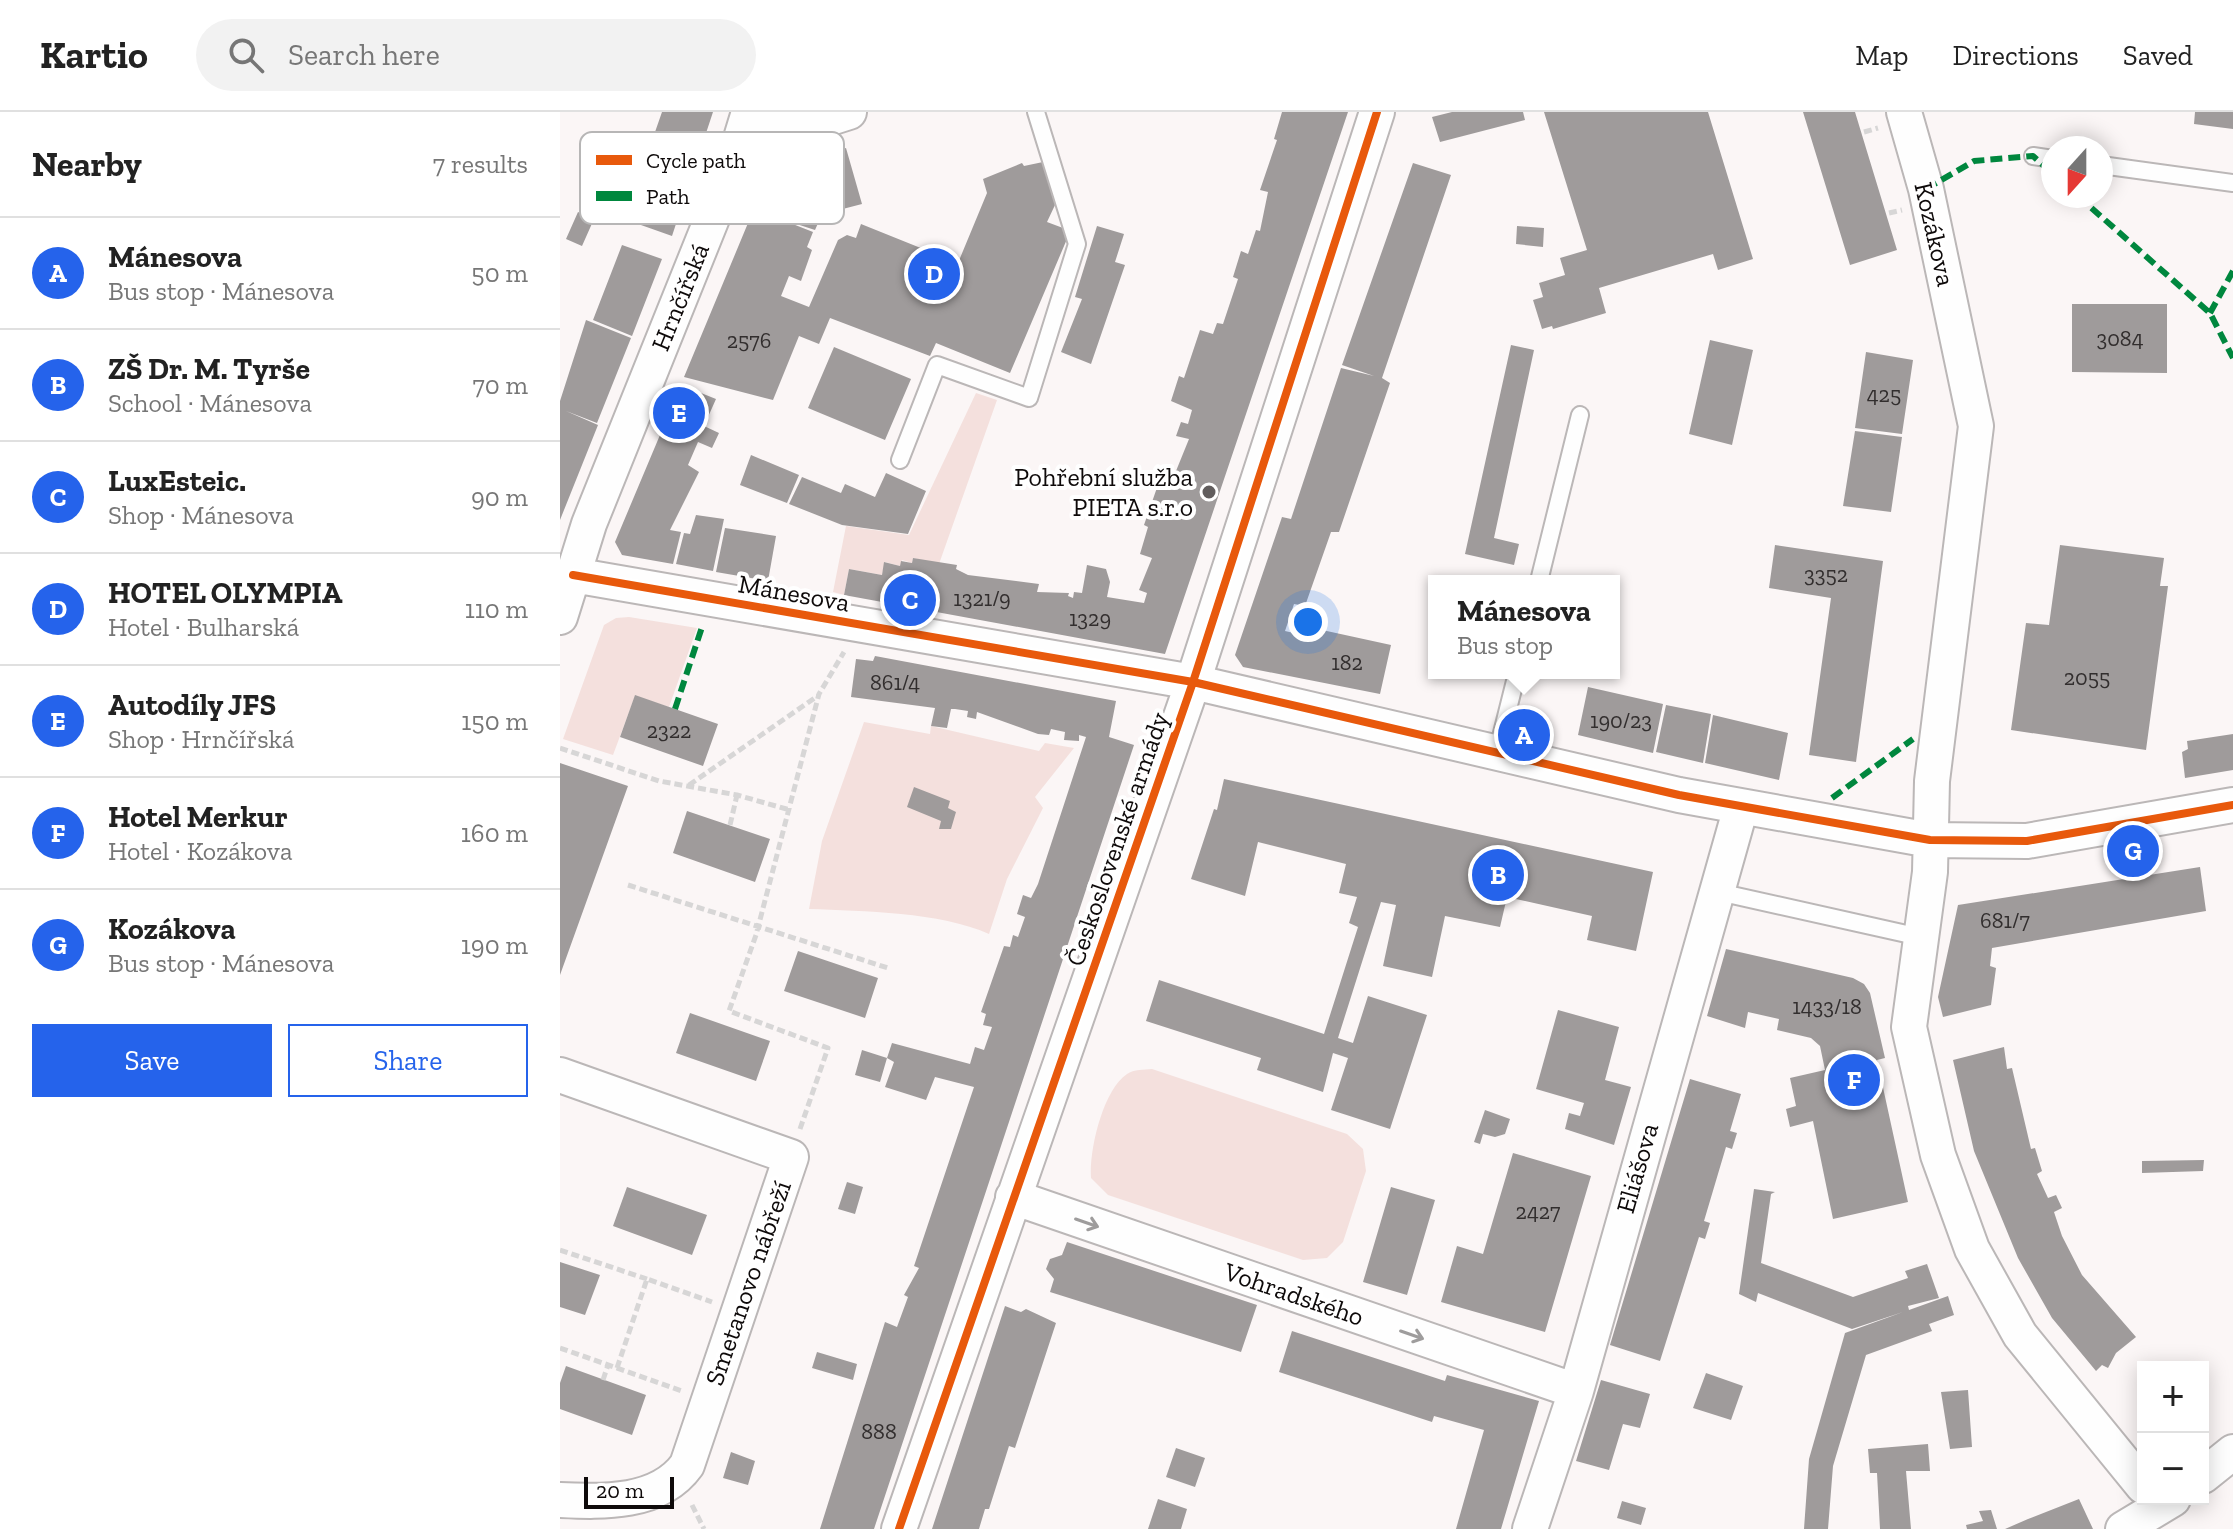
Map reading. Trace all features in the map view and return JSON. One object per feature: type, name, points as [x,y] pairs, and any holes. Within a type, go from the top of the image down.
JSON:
[{"type":"street","points":[[747,119],[799,128],[849,112]]},
{"type":"street","name":"Československé armády","points":[[899,1529],[1193,682],[1377,112]]},
{"type":"street","name":"Kozákova","points":[[1904,112],[1926,189],[1976,426],[1932,781],[1930,872],[1909,1027],[1938,1155],[1972,1249],[2020,1335],[2137,1473]]},
{"type":"street","name":"Hrnčířská","points":[[560,617],[566,572],[589,524],[710,224]]},
{"type":"street","name":"Mánesova","points":[[566,572],[1193,682],[1741,807],[1930,840],[2027,841],[2233,805]]},
{"type":"street","name":"Eliášova","points":[[1530,1529],[1576,1391],[1714,891],[1741,807]]},
{"type":"street","name":"Smetanovo nábřeží","points":[[560,1075],[791,1157],[687,1465],[679,1477],[634,1499],[560,1500]]},
{"type":"street","name":"Vohradského","points":[[1013,1197],[1576,1391]]},
{"type":"street","points":[[2209,1471],[2233,1452]]},
{"type":"street","points":[[2123,1529],[2150,1505]]},
{"type":"lane","points":[[900,460],[937,365],[1029,398],[1077,244],[1036,112]]},
{"type":"lane","points":[[2033,156],[2041,157]]},
{"type":"lane","points":[[2113,167],[2233,183]]},
{"type":"lane","points":[[1540,575],[1580,415]]},
{"type":"lane","points":[[1497,753],[1516,679]]},
{"type":"lane","points":[[1714,891],[1920,937]]},
{"type":"path","points":[[791,1157],[828,1048],[729,1011],[758,926],[819,694],[847,648]]},
{"type":"path","points":[[688,786],[819,694]]},
{"type":"path","points":[[560,748],[659,781],[737,795],[790,810]]},
{"type":"path","points":[[730,825],[737,795]]},
{"type":"path","points":[[628,885],[888,968]]},
{"type":"path","points":[[560,1250],[739,1311]]},
{"type":"path","points":[[617,1368],[647,1279]]},
{"type":"path","points":[[560,1348],[709,1401]]},
{"type":"path","points":[[603,1380],[608,1365]]},
{"type":"shaded area","points":[[976,393],[997,400],[939,564],[913,558],[912,563],[902,560],[900,566],[885,562],[882,575],[849,569],[844,595],[833,592],[846,526],[909,535]]},
{"type":"shaded area","points":[[629,617],[697,628],[669,707],[635,696],[613,755],[563,739],[604,625],[616,618]]},
{"type":"shaded area","points":[[864,722],[930,734],[931,726],[1039,751],[1045,743],[1074,748],[1035,797],[1043,808],[1007,879],[989,934],[925,917],[809,909],[822,841]]},
{"type":"shaded area","points":[[1152,1069],[1347,1134],[1363,1149],[1366,1171],[1343,1242],[1327,1258],[1303,1260],[1108,1195],[1091,1178],[1092,1152],[1099,1122],[1118,1082],[1130,1072]]},
{"type":"building","points":[[662,112],[713,112],[706,132],[655,132]]},
{"type":"building","points":[[1282,112],[1348,112],[1165,654],[844,595],[849,569],[882,575],[884,562],[900,566],[901,561],[912,563],[913,558],[957,565],[956,569],[968,575],[1039,584],[1037,592],[1069,593],[1068,596],[1073,598],[1074,592],[1082,593],[1087,565],[1106,569],[1110,582],[1107,597],[1144,603],[1147,593],[1139,590],[1152,558],[1140,554],[1148,527],[1144,525],[1160,479],[1167,481],[1171,469],[1176,471],[1189,439],[1176,436],[1181,422],[1188,424],[1192,410],[1171,401],[1179,376],[1184,378],[1200,330],[1213,334],[1217,323],[1223,324],[1238,279],[1233,277],[1241,251],[1248,254],[1256,230],[1260,231],[1268,192],[1260,190],[1277,140],[1274,139]]},
{"type":"building","points":[[1452,112],[1523,112],[1525,120],[1440,142],[1432,117]]},
{"type":"building","points":[[1544,112],[1708,112],[1753,259],[1718,270],[1713,254],[1599,288],[1606,313],[1553,329],[1552,326],[1542,329],[1533,300],[1543,297],[1539,283],[1565,275],[1560,258],[1587,250]]},
{"type":"building","points":[[1803,112],[1855,112],[1897,250],[1850,265]]},
{"type":"building","points":[[2195,112],[2233,112],[2233,129],[2194,124]]},
{"type":"building","points":[[844,149],[862,204],[844,209]]},
{"type":"building","points":[[1043,162],[1055,205],[1047,222],[1063,228],[1067,239],[1010,373],[936,343],[930,356],[830,318],[819,344],[799,336],[773,400],[684,377],[748,224],[793,224],[813,232],[807,247],[812,250],[801,281],[789,276],[781,296],[809,307],[838,240],[847,235],[856,238],[861,224],[958,263],[987,193],[983,179],[1022,163],[1024,166]]},
{"type":"building","points":[[1413,163],[1451,175],[1382,378],[1390,383],[1339,532],[1331,532],[1305,606],[1294,604],[1285,631],[1311,637],[1313,628],[1391,645],[1380,694],[1243,667],[1235,655],[1282,517],[1291,519],[1341,368],[1374,376],[1342,365]]},
{"type":"building","points":[[578,212],[580,224],[592,224],[582,246],[566,239]]},
{"type":"building","points":[[638,224],[676,224],[672,236]]},
{"type":"building","points":[[797,224],[818,224],[815,230]]},
{"type":"building","points":[[1097,226],[1124,234],[1115,262],[1125,265],[1091,364],[1061,352],[1082,299],[1075,297]]},
{"type":"building","points":[[1517,226],[1544,228],[1543,247],[1516,244]]},
{"type":"building","points":[[622,245],[662,259],[632,336],[593,320]]},
{"type":"building","points":[[2072,304],[2167,304],[2167,373],[2072,372]]},
{"type":"building","points":[[586,320],[631,338],[597,423],[566,411],[598,425],[560,520],[560,401]]},
{"type":"building","points":[[1710,340],[1753,350],[1732,445],[1689,434]]},
{"type":"building","points":[[1511,345],[1534,350],[1494,538],[1519,544],[1514,565],[1465,554]]},
{"type":"building","points":[[834,347],[911,379],[885,440],[808,408]]},
{"type":"building","points":[[1866,352],[1913,360],[1902,434],[1855,428]]},
{"type":"building","points":[[681,385],[716,399],[704,426],[719,433],[712,448],[698,442],[688,465],[699,472],[670,530],[681,532],[673,564],[622,555],[615,542]]},
{"type":"building","points":[[1855,431],[1902,437],[1891,512],[1843,506]]},
{"type":"building","points":[[751,455],[799,475],[787,503],[740,485]]},
{"type":"building","points":[[886,473],[926,491],[908,534],[842,525],[789,504],[802,477],[841,493],[845,484],[875,497]]},
{"type":"building","points":[[696,515],[724,519],[713,571],[676,564],[684,533],[690,534]]},
{"type":"building","points":[[725,528],[776,536],[768,581],[716,572]]},
{"type":"building","points":[[1775,545],[1883,561],[1856,762],[1809,755],[1831,598],[1769,588]]},
{"type":"building","points":[[2060,545],[2164,558],[2160,586],[2168,586],[2146,750],[2011,730],[2026,623],[2049,625]]},
{"type":"building","points":[[875,656],[1116,701],[1109,737],[1134,745],[874,1529],[820,1529],[885,1322],[897,1327],[908,1297],[904,1295],[919,1268],[914,1266],[974,1087],[935,1077],[926,1100],[885,1087],[894,1062],[887,1058],[892,1043],[970,1064],[975,1047],[984,1050],[992,1027],[983,1025],[986,1014],[981,1012],[1004,946],[1010,947],[1013,935],[1018,937],[1025,917],[1017,914],[1023,895],[1031,898],[1038,884],[1086,737],[1079,735],[1079,741],[1064,740],[1065,732],[1051,729],[1049,735],[1038,734],[977,712],[976,719],[967,717],[968,711],[955,709],[951,709],[947,728],[931,726],[935,708],[851,697],[856,659],[873,661]]},
{"type":"building","points":[[1588,687],[1663,704],[1653,753],[1578,735]]},
{"type":"building","points":[[635,695],[718,724],[703,766],[620,737]]},
{"type":"building","points":[[1666,705],[1711,714],[1703,763],[1656,752]]},
{"type":"building","points":[[1713,715],[1788,733],[1779,780],[1705,763]]},
{"type":"building","points":[[2233,734],[2233,770],[2185,778],[2182,752],[2188,749],[2187,741]]},
{"type":"building","points":[[560,763],[628,786],[560,975]]},
{"type":"building","points":[[1224,779],[1653,872],[1636,951],[1587,940],[1592,916],[1507,897],[1500,927],[1445,916],[1432,977],[1383,966],[1396,905],[1381,902],[1338,1038],[1353,1043],[1368,996],[1427,1015],[1390,1129],[1331,1110],[1348,1058],[1333,1053],[1323,1092],[1257,1070],[1261,1058],[1146,1021],[1159,980],[1324,1034],[1358,927],[1349,923],[1357,897],[1339,893],[1346,864],[1258,842],[1245,896],[1191,879],[1214,809],[1217,810]]},
{"type":"building","points":[[914,787],[950,801],[948,808],[956,812],[951,829],[939,829],[941,821],[907,807]]},
{"type":"building","points":[[687,811],[770,839],[755,882],[673,853]]},
{"type":"building","points":[[2200,867],[2206,911],[1992,948],[1990,966],[1996,968],[1991,1005],[1943,1017],[1938,997],[1958,905]]},
{"type":"building","points":[[1726,949],[1853,978],[1864,984],[1870,993],[1885,1058],[1877,1060],[1908,1202],[1833,1219],[1813,1121],[1790,1127],[1786,1109],[1796,1106],[1790,1078],[1825,1070],[1820,1046],[1811,1038],[1777,1030],[1779,1019],[1748,1012],[1745,1028],[1707,1016]]},
{"type":"building","points":[[798,951],[878,978],[865,1018],[784,991]]},
{"type":"building","points":[[1558,1010],[1619,1027],[1605,1080],[1631,1087],[1614,1145],[1565,1129],[1569,1113],[1580,1116],[1584,1103],[1536,1089]]},
{"type":"building","points":[[690,1013],[770,1041],[756,1081],[676,1053]]},
{"type":"building","points":[[2004,1047],[2007,1069],[2012,1068],[2031,1149],[2035,1148],[2042,1171],[2037,1174],[2048,1198],[2056,1195],[2062,1208],[2054,1212],[2062,1236],[2082,1275],[2136,1337],[2116,1353],[2108,1368],[2102,1365],[2096,1371],[2052,1318],[2018,1258],[1974,1151],[1953,1060]]},
{"type":"building","points":[[862,1050],[887,1058],[880,1082],[855,1075]]},
{"type":"building","points":[[1690,1079],[1741,1094],[1730,1131],[1737,1133],[1732,1149],[1726,1147],[1704,1221],[1710,1223],[1705,1239],[1699,1237],[1660,1361],[1610,1345]]},
{"type":"building","points":[[1485,1110],[1510,1119],[1505,1134],[1495,1137],[1483,1134],[1480,1144],[1474,1142]]},
{"type":"building","points":[[1513,1153],[1591,1176],[1545,1332],[1441,1302],[1457,1246],[1483,1254]]},
{"type":"building","points":[[2204,1160],[2203,1171],[2142,1173],[2142,1161]]},
{"type":"building","points":[[847,1182],[863,1187],[855,1214],[838,1209]]},
{"type":"building","points":[[627,1187],[707,1215],[692,1255],[613,1226]]},
{"type":"building","points":[[1391,1187],[1435,1200],[1407,1295],[1363,1282]]},
{"type":"building","points":[[1754,1189],[1775,1192],[1771,1194],[1761,1263],[1853,1297],[1908,1278],[1905,1271],[1927,1264],[1939,1298],[1908,1306],[1909,1310],[1948,1296],[1954,1315],[1929,1324],[1932,1331],[1866,1355],[1833,1466],[1828,1529],[1804,1529],[1809,1459],[1845,1333],[1903,1312],[1852,1329],[1758,1293],[1756,1302],[1739,1294]]},
{"type":"building","points":[[1067,1242],[1257,1305],[1241,1352],[1050,1292],[1054,1279],[1046,1269],[1050,1259],[1062,1255]]},
{"type":"building","points":[[560,1262],[600,1275],[585,1315],[560,1307]]},
{"type":"building","points":[[1005,1306],[1021,1312],[1026,1309],[1056,1323],[1015,1448],[1009,1446],[989,1509],[985,1509],[979,1529],[932,1529]]},
{"type":"building","points":[[1292,1331],[1445,1381],[1447,1375],[1539,1401],[1501,1529],[1456,1529],[1484,1430],[1434,1416],[1432,1422],[1279,1372]]},
{"type":"building","points":[[817,1352],[857,1364],[853,1380],[812,1368]]},
{"type":"building","points":[[566,1366],[646,1395],[632,1435],[560,1409],[560,1383]]},
{"type":"building","points":[[1706,1373],[1743,1386],[1731,1420],[1693,1408]]},
{"type":"building","points":[[1601,1380],[1650,1394],[1640,1428],[1623,1424],[1609,1470],[1576,1461]]},
{"type":"building","points":[[1968,1390],[1972,1447],[1950,1449],[1941,1392]]},
{"type":"building","points":[[1928,1444],[1930,1471],[1906,1471],[1911,1529],[1880,1529],[1877,1473],[1870,1473],[1868,1449]]},
{"type":"building","points":[[1176,1448],[1205,1458],[1195,1487],[1166,1477]]},
{"type":"building","points":[[731,1452],[755,1461],[748,1485],[723,1478]]},
{"type":"building","points":[[1158,1499],[1187,1509],[1181,1529],[1148,1529]]},
{"type":"building","points":[[2079,1499],[2093,1529],[2005,1529],[2028,1519]]},
{"type":"building","points":[[1622,1501],[1646,1508],[1641,1525],[1617,1518]]},
{"type":"building","points":[[1991,1510],[1997,1529],[1967,1529],[1966,1525],[1983,1521],[1979,1511]]},
{"type":"marked path","points":[[1926,189],[1974,161],[2033,156],[2041,163]]},
{"type":"marked path","points":[[2092,208],[2210,313],[2233,358]]},
{"type":"marked path","points":[[2210,313],[2233,271]]},
{"type":"marked path","points":[[675,709],[703,624]]},
{"type":"marked path","points":[[1832,798],[1913,739]]},
{"type":"cycle path","points":[[899,1529],[1193,682],[1377,112]]},
{"type":"cycle path","points":[[573,575],[1193,682],[1679,795],[1930,840],[2027,841],[2233,805]]},
{"type":"place","name":"HOTEL OLYMPIA","points":[[934,274]]},
{"type":"place","name":"Autodíly JFS","points":[[679,413]]},
{"type":"place","name":"Pohřební služba PIETA s.r.o","points":[[1209,492]]},
{"type":"place","name":"LuxEsteic.","points":[[910,600]]},
{"type":"place","name":"Mánesova","points":[[1524,735]]},
{"type":"place","name":"Kozákova","points":[[2133,851]]},
{"type":"place","name":"ZŠ Dr. M. Tyrše","points":[[1498,875]]},
{"type":"place","name":"Hotel Merkur","points":[[1854,1080]]}]
